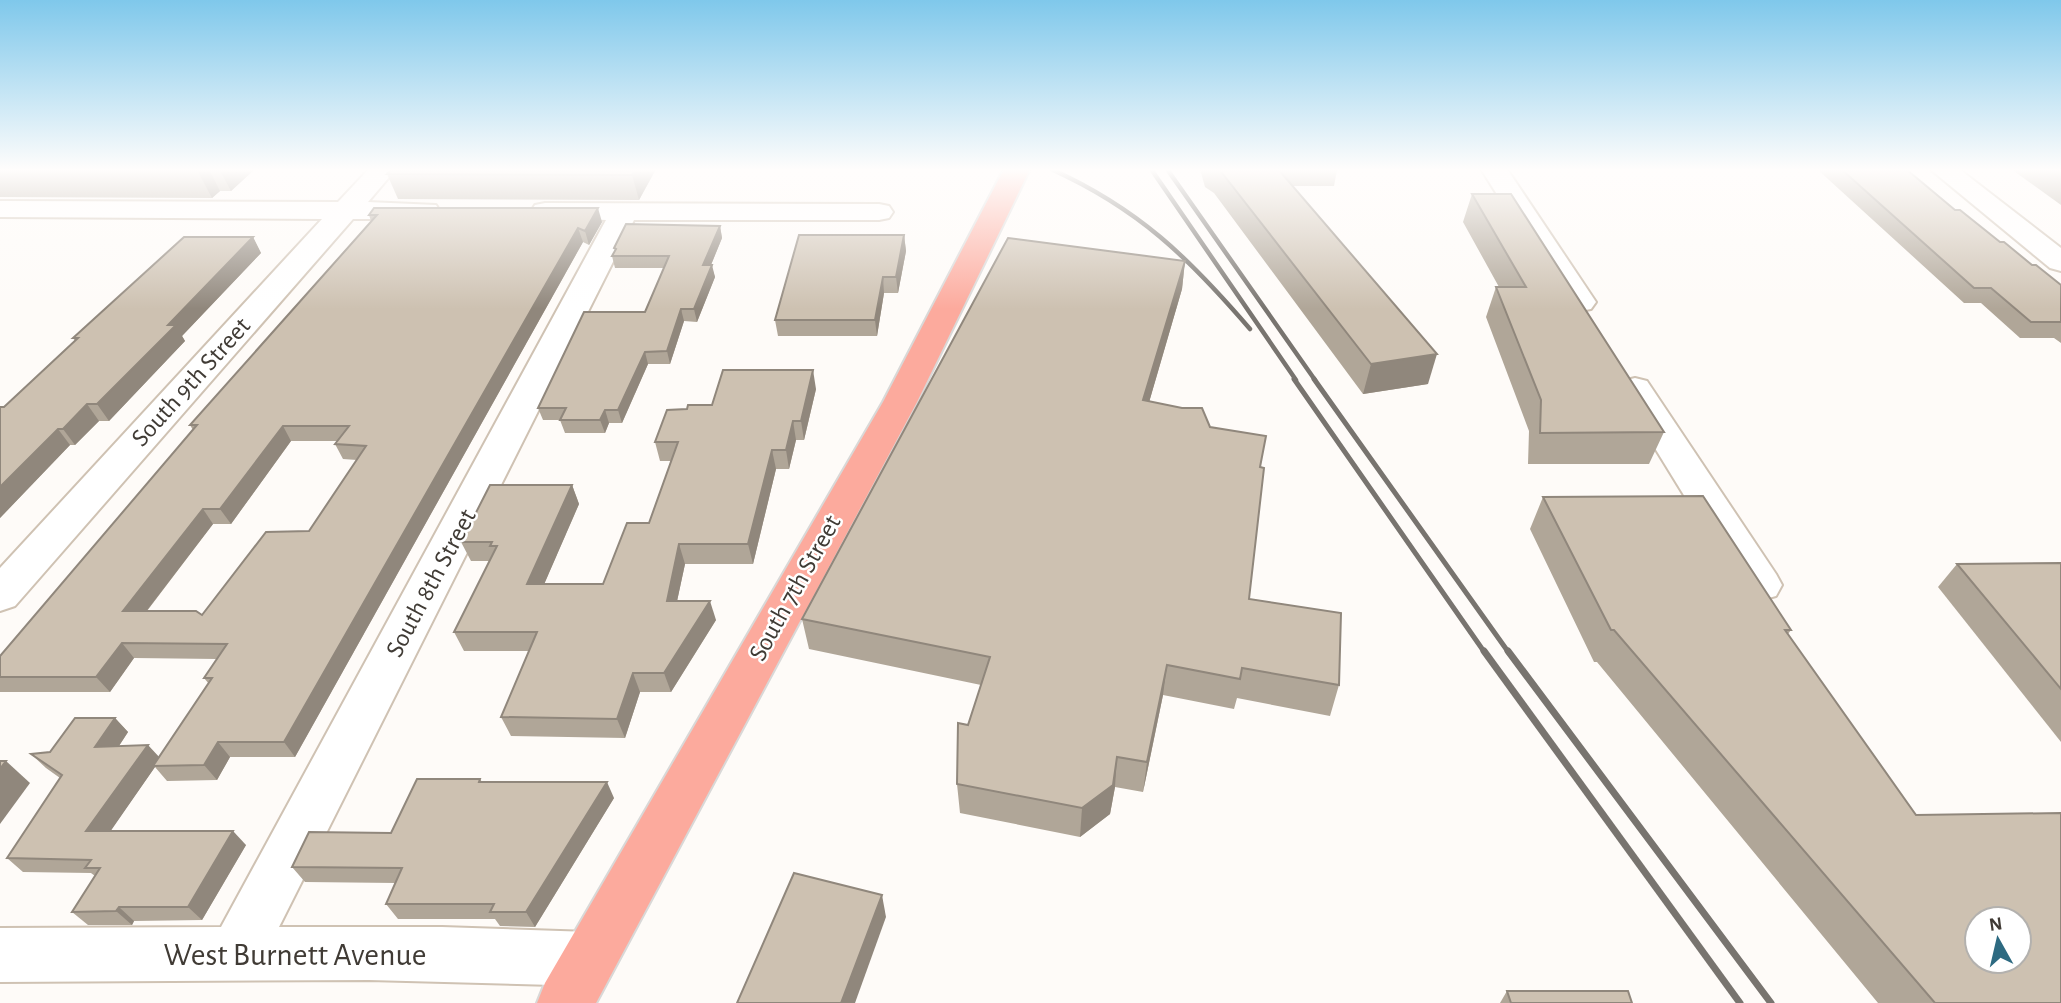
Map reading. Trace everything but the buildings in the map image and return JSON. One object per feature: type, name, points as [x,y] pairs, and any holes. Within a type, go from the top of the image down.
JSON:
[{"type":"main road","name":"South 7th Street","points":[[578,981],[900,402],[993,216]]},
{"type":"street","name":"South 9th Street","points":[[0,595],[340,216]]},
{"type":"street","name":"South 8th Street","points":[[236,953],[622,216]]},
{"type":"street","points":[[1524,216],[1598,330]]},
{"type":"street","points":[[2002,216],[2061,262]]},
{"type":"street","points":[[1621,366],[1765,592]]},
{"type":"street","name":"West Burnett Avenue","points":[[0,956],[236,953],[522,955],[578,981]]},
{"type":"railway","points":[[1133,216],[1183,257],[1250,329]]},
{"type":"railway","points":[[1183,216],[1296,380]]},
{"type":"railway","points":[[1200,216],[1315,380]]},
{"type":"railway","points":[[1294,379],[1485,653]]},
{"type":"railway","points":[[1314,379],[1509,653]]},
{"type":"railway","points":[[1484,651],[1740,1003]]},
{"type":"railway","points":[[1508,651],[1771,1003]]}]
